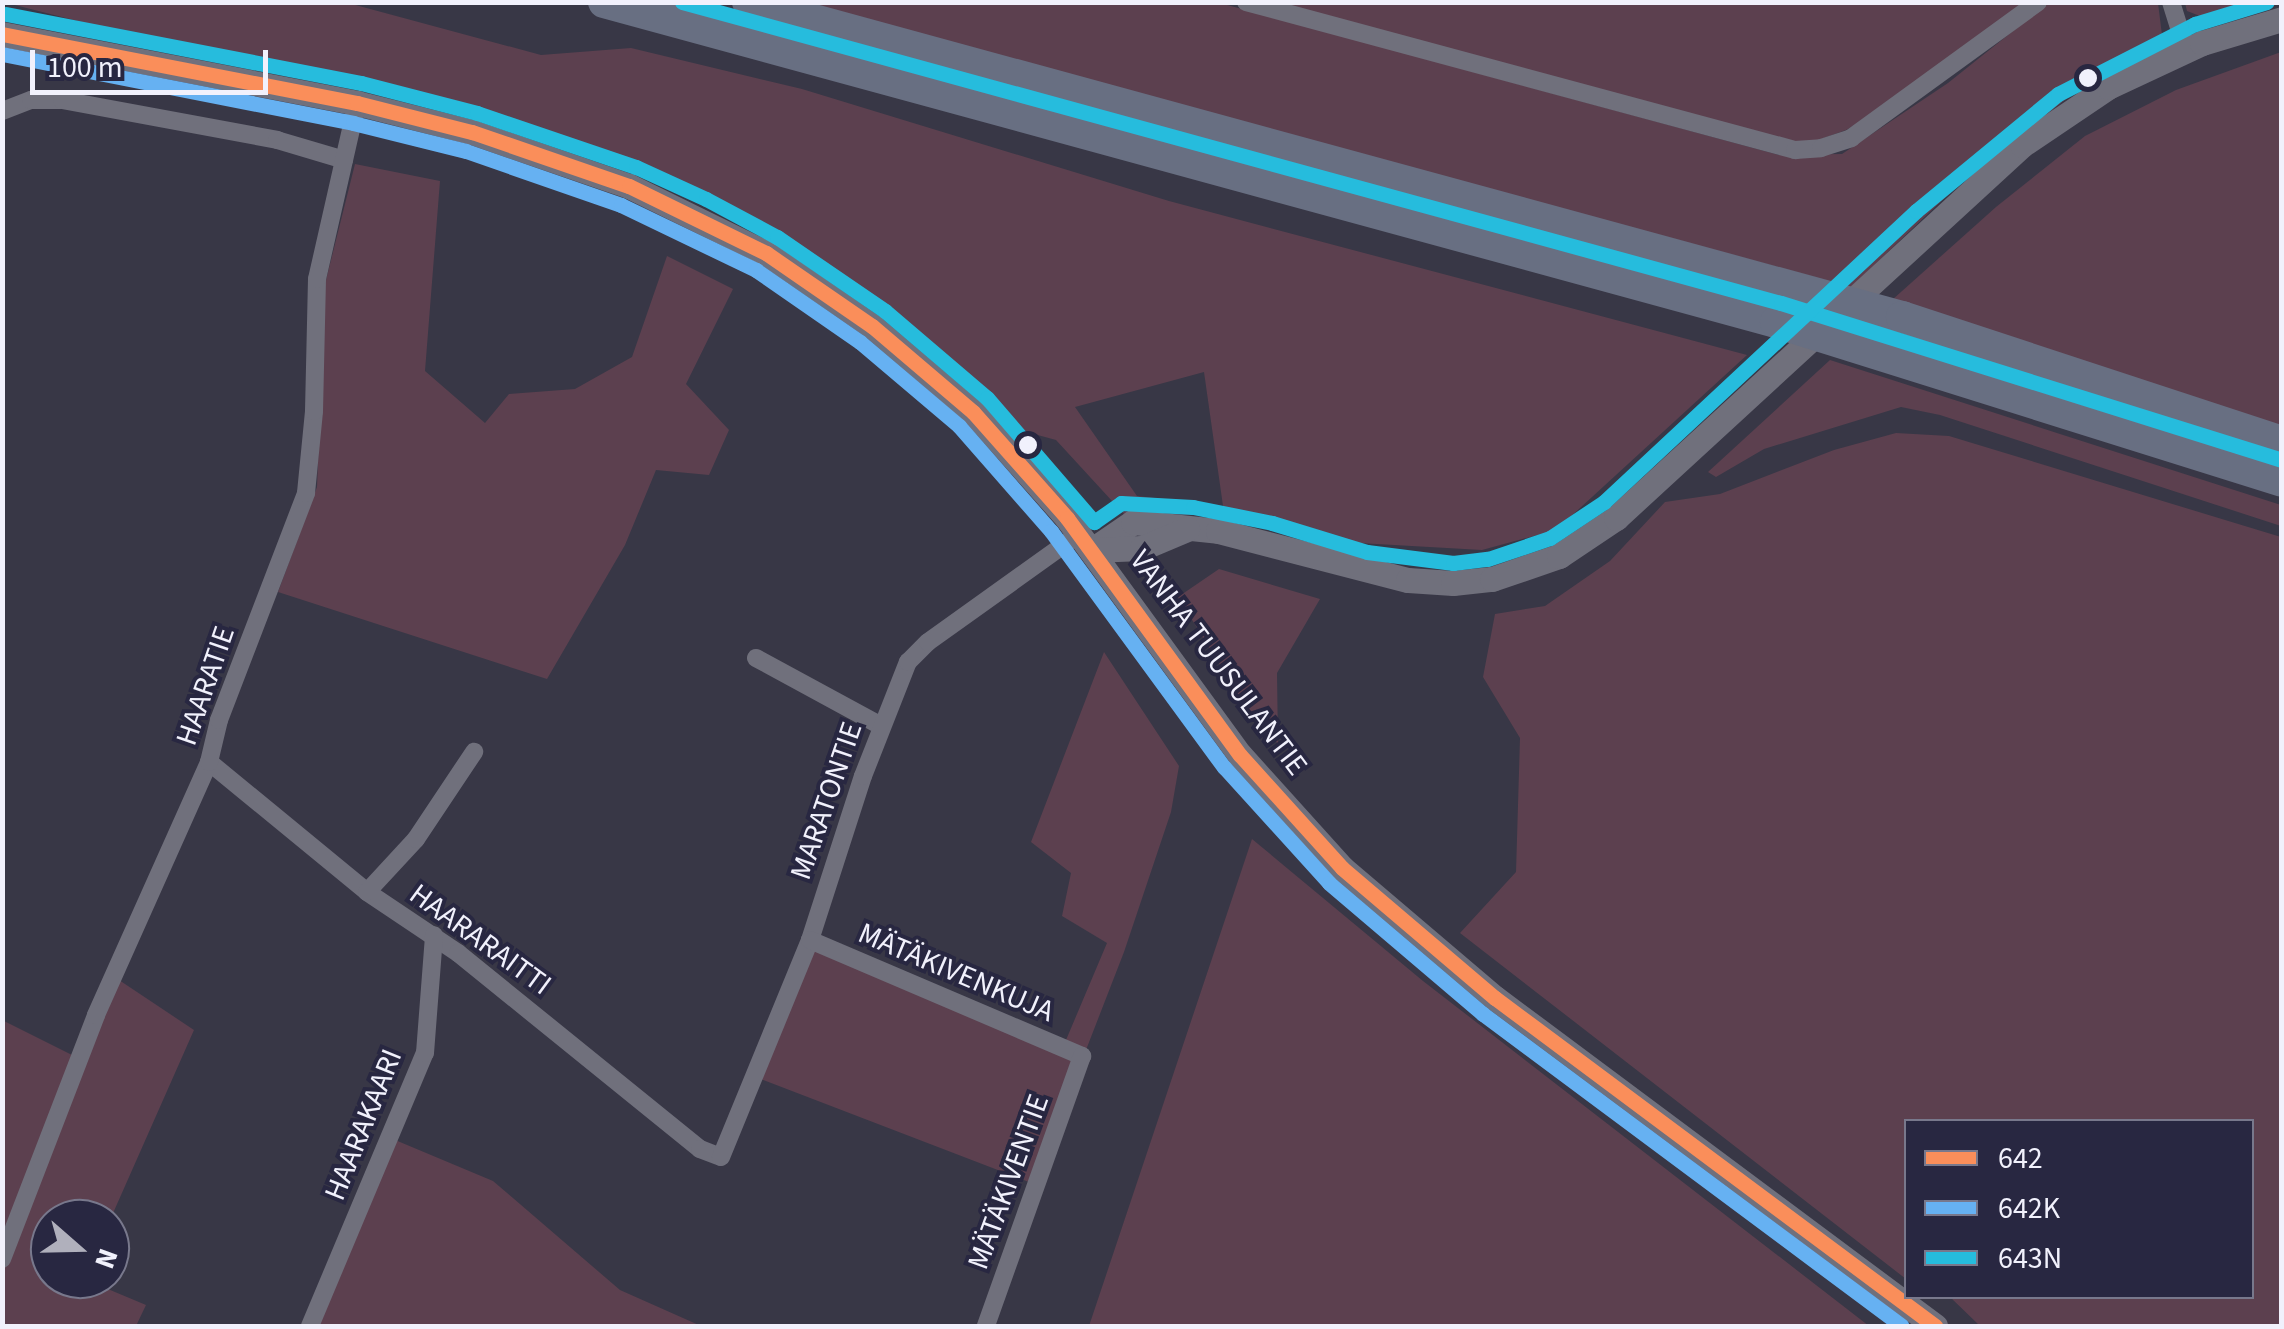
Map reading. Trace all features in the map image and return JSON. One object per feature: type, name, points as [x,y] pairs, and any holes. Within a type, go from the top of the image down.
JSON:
[{"type":"highway","points":[[604,2],[1776,322],[2282,481]]},
{"type":"highway","points":[[748,2],[1799,292],[1902,317],[2282,442]]},
{"type":"main road","points":[[1085,542],[1132,522],[1192,527],[1408,580],[1453,583],[1492,579],[1559,556],[1616,518],[2022,146],[2108,87],[2186,50],[2282,20]]},
{"type":"main road","name":"VANHA TUUSULANTIE","points":[[2,34],[356,104],[472,132],[629,186],[766,254],[872,326],[973,412],[1085,542],[1229,742],[1342,868],[1495,998],[1935,1326]]},
{"type":"street","points":[[1246,2],[1794,150],[1821,148],[1850,138],[2038,2]]},
{"type":"street","points":[[2172,2],[2186,50]]},
{"type":"street","points":[[2,111],[31,100],[62,100],[276,140],[344,160]]},
{"type":"street","name":"HAARATIE","points":[[2,1259],[116,966],[209,762],[219,720],[306,493],[314,411],[317,279],[356,104]]},
{"type":"street","name":"MARATONTIE","points":[[721,1158],[810,940],[881,726],[908,662],[928,642],[1085,542]]},
{"type":"street","points":[[756,658],[881,726]]},
{"type":"street","points":[[367,892],[416,839],[474,752]]},
{"type":"street","name":"HAARARAITTI","points":[[209,762],[367,892],[434,936],[700,1149],[721,1158]]},
{"type":"street","name":"HAARAKAARI","points":[[310,1326],[424,1054],[434,936]]},
{"type":"street","name":"MÄTÄKIVENKUJA","points":[[810,940],[1082,1056]]},
{"type":"street","name":"MÄTÄKIVENTIE","points":[[986,1326],[1082,1056]]},
{"type":"shaded area","points":[[3,2],[348,3],[541,55],[631,48],[802,89],[1169,201],[1747,355],[1556,530],[1482,550],[1324,541],[1306,530],[1278,524],[1225,520],[1204,372],[1075,407],[1137,496],[1190,502],[1191,515],[1124,514],[1056,440],[1023,431],[920,336],[778,240],[714,204],[624,164],[401,91],[160,42]]},
{"type":"shaded area","points":[[2185,2],[2264,3],[2200,16],[2187,11]]},
{"type":"shaded area","points":[[805,3],[1220,3],[1779,155],[1842,154],[1948,83],[2048,3],[2158,3],[2163,43],[2155,52],[2104,69],[2046,115],[2011,135],[1851,287]]},
{"type":"shaded area","points":[[1260,3],[2025,3],[1879,112],[1846,130],[1799,147]]},
{"type":"shaded area","points":[[2281,52],[2281,426],[1892,300],[1996,207],[2085,136],[2176,90]]},
{"type":"shaded area","points":[[355,164],[440,181],[425,371],[485,423],[509,394],[575,389],[632,357],[667,256],[733,289],[686,384],[729,430],[709,475],[656,470],[625,545],[547,679],[278,592],[317,487],[325,284]]},
{"type":"shaded area","points":[[1830,360],[2281,505],[2281,526],[1940,415],[1901,407],[1764,449],[1716,477],[1708,472]]},
{"type":"shaded area","points":[[1896,433],[1949,436],[2281,537],[2281,1326],[1980,1326],[1952,1299],[2254,1299],[2254,1119],[1904,1119],[1904,1277],[1460,933],[1516,872],[1520,738],[1483,677],[1495,614],[1545,606],[1610,561],[1665,502],[1720,494],[1834,450]]},
{"type":"shaded area","points":[[1219,569],[1320,599],[1277,673],[1278,744],[1242,701],[1178,597]]},
{"type":"shaded area","points":[[1104,652],[1179,766],[1171,812],[1124,952],[1034,1184],[748,1074],[804,932],[1066,1040],[1107,943],[1062,916],[1071,873],[1031,842]]},
{"type":"shaded area","points":[[1252,839],[1423,981],[1869,1326],[1089,1326]]},
{"type":"shaded area","points":[[119,980],[194,1030],[119,1199],[30,1199],[30,1299],[130,1298],[146,1305],[136,1326],[3,1326],[2,1020],[86,1062]]},
{"type":"shaded area","points":[[388,1137],[493,1181],[620,1290],[701,1326],[306,1326]]},
{"type":"transit line","name":"643N","points":[[682,2],[1781,303],[2282,460]]},
{"type":"transit line","name":"643N","points":[[6,14],[361,83],[477,113],[636,167],[706,199],[777,237],[885,311],[987,398],[1094,522],[1121,503],[1193,507],[1272,523],[1367,552],[1453,563],[1488,559],[1550,538],[1604,502],[1916,211],[2058,94],[2195,24],[2267,2]]},
{"type":"transit line","name":"642","points":[[2,34],[357,103],[472,132],[629,186],[766,253],[872,326],[973,412],[1067,518],[1240,755],[1342,868],[1495,998],[1935,1326]]},
{"type":"transit line","name":"642K","points":[[2,54],[353,123],[466,151],[621,205],[756,270],[860,342],[959,426],[1051,531],[1224,767],[1329,883],[1483,1014],[1902,1326]]}]
